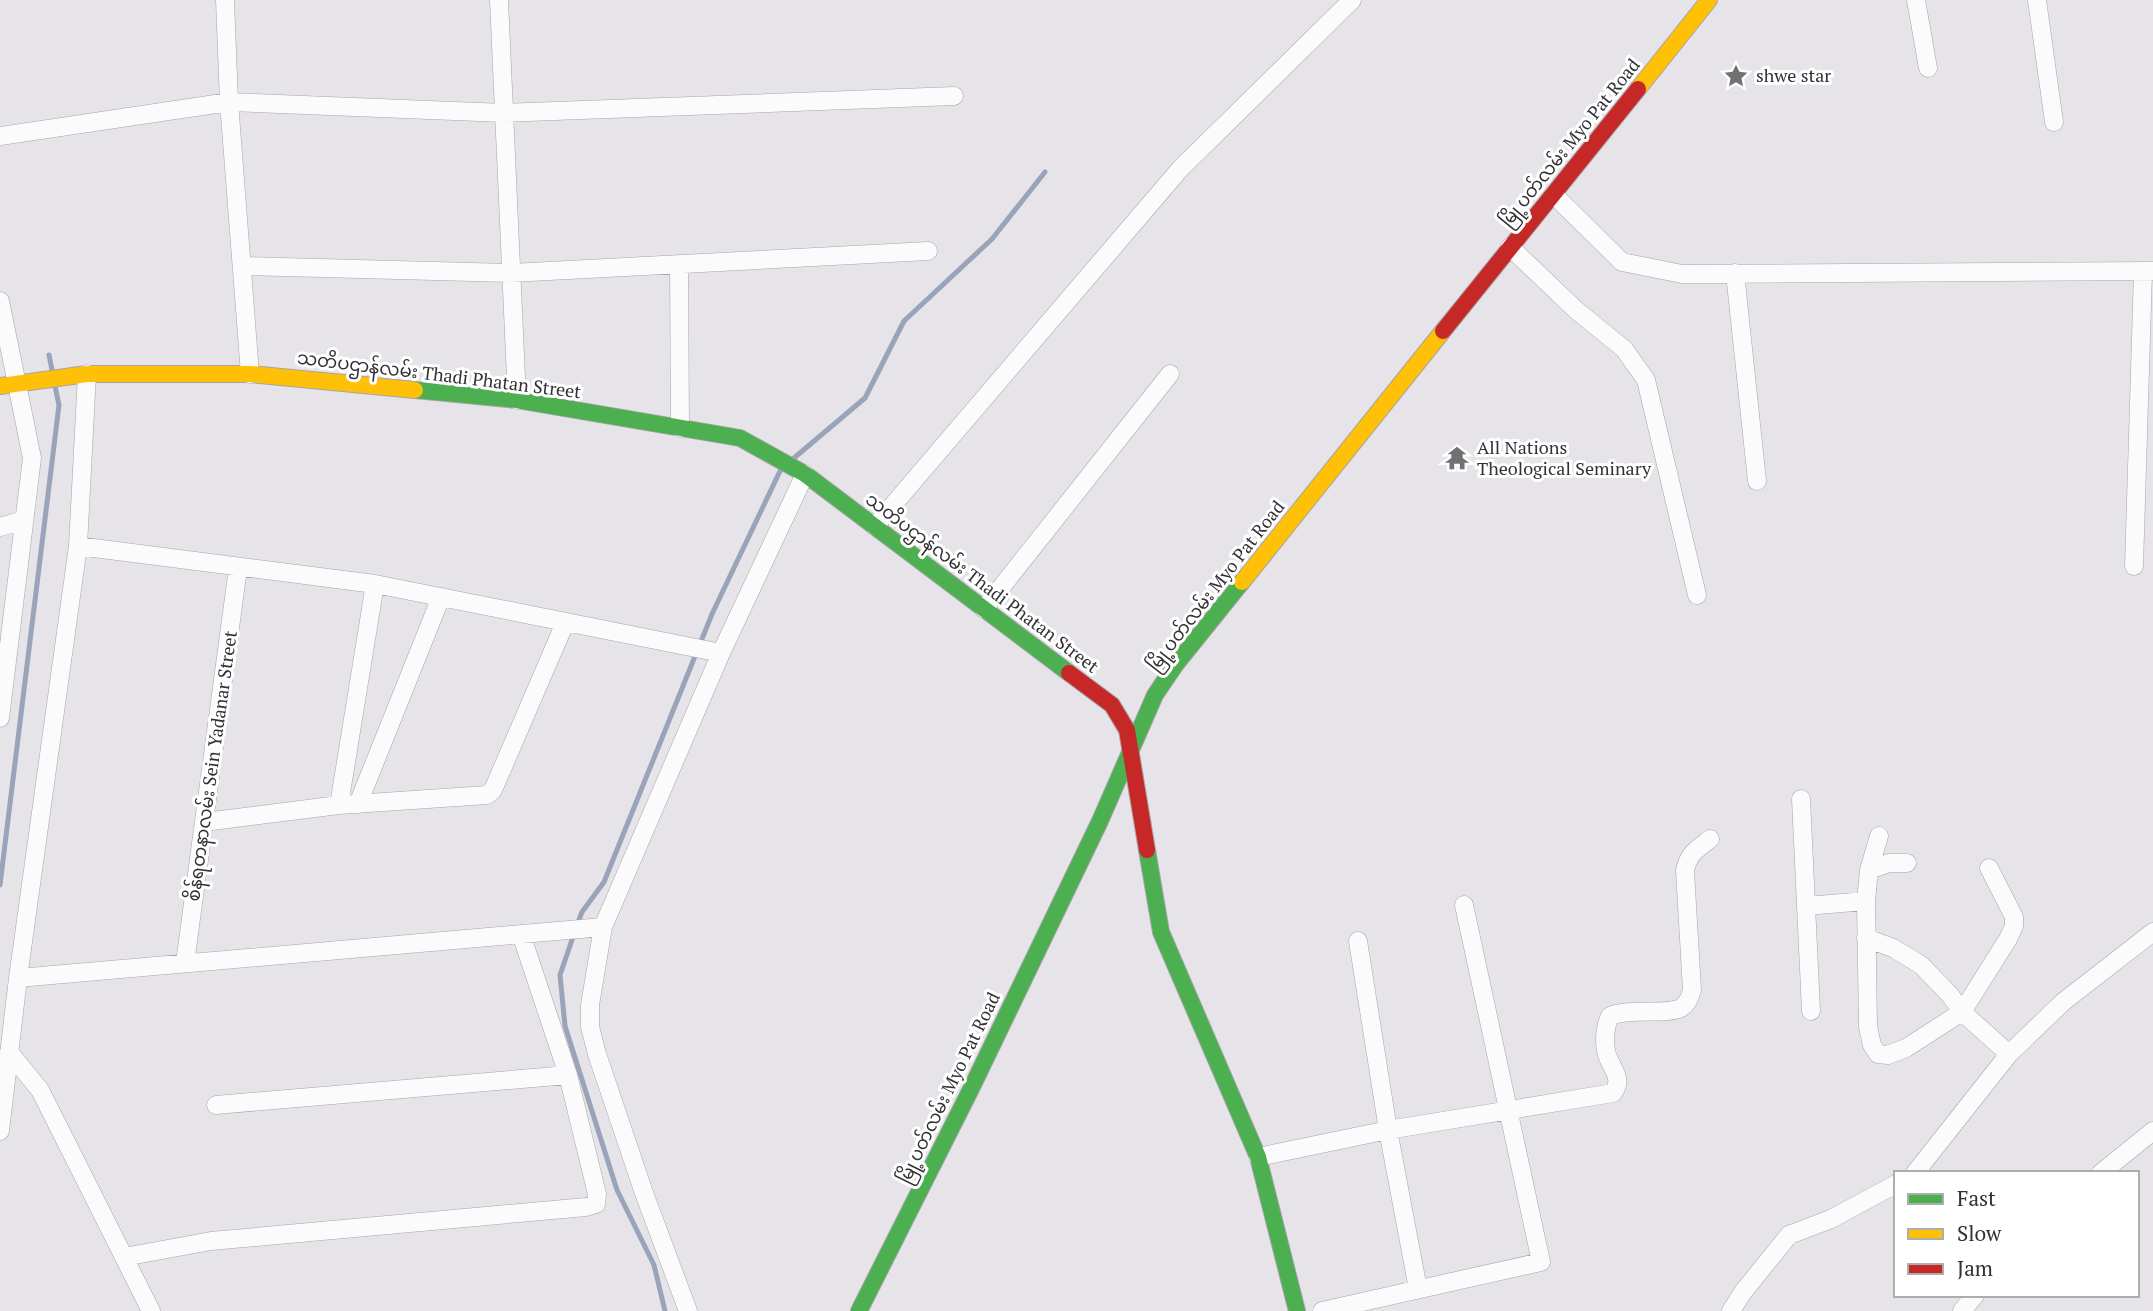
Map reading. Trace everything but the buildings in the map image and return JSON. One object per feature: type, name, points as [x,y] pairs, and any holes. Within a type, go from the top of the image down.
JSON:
[{"type":"street","points":[[225,0],[229,102],[250,374]]},
{"type":"street","points":[[499,0],[517,400]]},
{"type":"street","points":[[875,526],[1180,169],[1352,0]]},
{"type":"street","name":"မြို့ပတ်လမ်း Myo Pat Road","points":[[859,1311],[1100,821],[1155,695],[1176,664],[1709,0]]},
{"type":"street","points":[[1916,0],[1928,68]]},
{"type":"street","points":[[2037,0],[2053,122]]},
{"type":"street","points":[[0,136],[229,102],[504,113],[954,96]]},
{"type":"street","points":[[1554,195],[1622,262],[1682,274],[2148,272],[2134,566]]},
{"type":"street","points":[[1510,247],[1576,310],[1624,349],[1646,380],[1697,595]]},
{"type":"street","points":[[242,266],[511,273],[928,251]]},
{"type":"street","points":[[679,264],[680,428]]},
{"type":"street","points":[[1735,273],[1756,481]]},
{"type":"street","points":[[0,301],[8,384],[32,458],[0,718]]},
{"type":"street","points":[[0,1132],[18,978],[78,546],[87,374]]},
{"type":"street","name":"သတိပဌာန်လမ်း Thadi Phatan Street","points":[[8,384],[87,374],[250,374],[517,400],[740,438],[805,474],[1112,705],[1127,730],[1161,932],[1258,1157],[1297,1311]]},
{"type":"street","points":[[984,609],[1170,374]]},
{"type":"street","points":[[688,1311],[643,1193],[597,1054],[590,1027],[590,1005],[603,926],[721,653],[805,474]]},
{"type":"street","points":[[0,527],[24,520]]},
{"type":"street","points":[[78,546],[375,584],[721,653]]},
{"type":"street","name":"စိန်ရတနာလမ်း Sein Yadanar Street","points":[[186,963],[238,568]]},
{"type":"street","points":[[339,806],[375,584]]},
{"type":"street","points":[[358,804],[441,597]]},
{"type":"street","points":[[204,822],[358,804],[487,795],[493,790],[565,623]]},
{"type":"street","points":[[1801,799],[1811,1011]]},
{"type":"street","points":[[1879,836],[1869,870],[1866,901],[1868,1027],[1872,1045],[1878,1054],[1888,1055],[1906,1048],[1962,1012],[2014,926],[2014,916],[1989,868]]},
{"type":"street","points":[[1258,1157],[1388,1130],[1613,1093],[1618,1086],[1618,1079],[1606,1052],[1605,1026],[1610,1016],[1620,1012],[1679,1009],[1689,1001],[1692,990],[1686,861],[1691,853],[1710,839]]},
{"type":"street","points":[[1869,870],[1889,863],[1907,863]]},
{"type":"street","points":[[1806,906],[1866,901]]},
{"type":"street","points":[[1322,1311],[1381,1305],[1418,1289],[1541,1262],[1464,905]]},
{"type":"street","points":[[18,978],[603,926]]},
{"type":"street","points":[[1917,1171],[2009,1054],[2063,1002],[2153,932]]},
{"type":"street","points":[[124,1257],[211,1241],[596,1204],[597,1194],[568,1075],[521,934]]},
{"type":"street","points":[[1866,938],[1893,948],[1921,965],[1950,995],[1962,1012],[2009,1054]]},
{"type":"street","points":[[1358,941],[1388,1130],[1418,1289]]},
{"type":"street","points":[[9,1052],[40,1090],[150,1311]]},
{"type":"street","points":[[216,1105],[568,1075]]},
{"type":"street","points":[[2103,1171],[2153,1131]]},
{"type":"street","points":[[1731,1311],[1789,1235],[1831,1219],[1894,1185]]},
{"type":"street","points":[[1962,1311],[1973,1297]]},
{"type":"waterway","points":[[794,458],[865,398],[904,321],[992,239],[1045,172]]},
{"type":"waterway","points":[[49,355],[52,370]]},
{"type":"waterway","points":[[0,885],[59,405],[55,386]]},
{"type":"waterway","points":[[577,925],[582,912],[604,882],[712,614],[781,469]]},
{"type":"waterway","points":[[574,934],[560,975],[565,1026],[617,1190],[654,1265],[665,1311]]},
{"type":"traffic: fast","points":[[415,390],[517,400],[740,438],[805,474],[1069,673]]},
{"type":"traffic: fast","points":[[859,1311],[971,1089],[1100,821],[1155,695],[1176,664],[1242,582]]},
{"type":"traffic: fast","points":[[1147,850],[1161,932],[1258,1157],[1297,1311]]},
{"type":"traffic: slow","points":[[1638,89],[1709,0]]},
{"type":"traffic: slow","points":[[1242,582],[1443,331]]},
{"type":"traffic: slow","points":[[0,386],[87,374],[250,374],[415,390]]},
{"type":"traffic: jam","points":[[1443,331],[1638,89]]},
{"type":"traffic: jam","points":[[1069,673],[1112,705],[1127,730],[1147,850]]},
{"type":"place","name":"shwe star","points":[[1736,76]]},
{"type":"place","name":"All Nations Theological Seminary","points":[[1457,458]]}]
